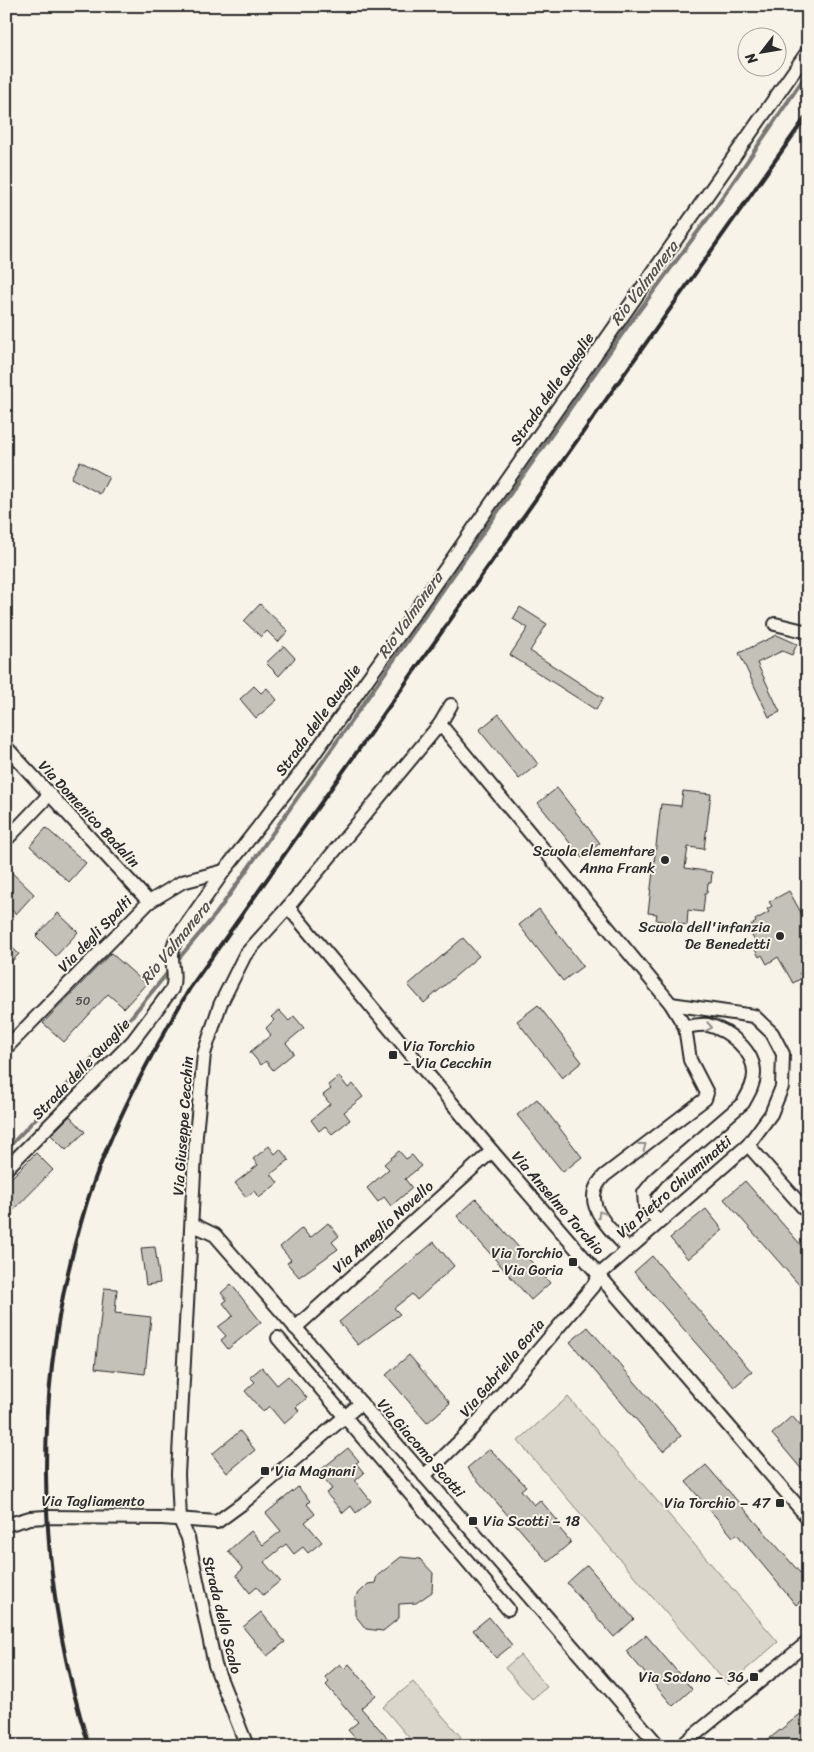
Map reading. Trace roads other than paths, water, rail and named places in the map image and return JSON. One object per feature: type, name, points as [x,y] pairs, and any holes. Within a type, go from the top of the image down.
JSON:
[{"type":"street","name":"Strada delle Quaglie","points":[[6,1169],[132,1042],[172,989],[175,981],[170,953],[175,940],[224,871],[296,779],[808,51]]},
{"type":"street","points":[[775,624],[808,632]]},
{"type":"street","name":"Via Giuseppe Cecchin","points":[[180,1520],[178,1474],[196,1135],[204,1054],[220,1005],[245,955],[288,907],[440,724],[452,705]]},
{"type":"street","points":[[440,724],[671,1004],[685,1026],[690,1060],[707,1093],[705,1099],[604,1176],[596,1187],[593,1198],[599,1213],[627,1248]]},
{"type":"street","name":"Via Domenico Badalin","points":[[6,747],[149,902]]},
{"type":"street","points":[[6,840],[49,795]]},
{"type":"street","name":"Via degli Spalti","points":[[6,1048],[149,902],[182,882],[224,871]]},
{"type":"street","name":"Via Anselmo Torchio","points":[[288,907],[492,1151],[808,1518]]},
{"type":"street","name":"Via Pietro Chiuminatti","points":[[599,1275],[627,1248],[748,1145],[771,1114],[782,1087],[783,1054],[772,1033],[754,1016],[671,1004]]},
{"type":"street","points":[[658,1221],[644,1206],[644,1193],[657,1177],[743,1103],[752,1088],[755,1072],[749,1057],[736,1040],[722,1030],[706,1025],[685,1026]]},
{"type":"street","name":"Via Pietro Chiuminatti","points":[[748,1145],[808,1213]]},
{"type":"street","name":"Via Ameglio Novello","points":[[295,1328],[492,1151]]},
{"type":"street","name":"Via Giacomo Scotti","points":[[192,1224],[215,1235],[659,1746]]},
{"type":"street","name":"Via Gabriella Goria","points":[[424,1476],[472,1429],[593,1286],[599,1275]]},
{"type":"street","points":[[278,1338],[508,1609]]},
{"type":"street","name":"Via Tagliamento","points":[[6,1525],[30,1518],[46,1517],[162,1518],[217,1522],[243,1504],[361,1403]]},
{"type":"street","name":"Strada dello Scalo","points":[[180,1520],[188,1538],[215,1665],[246,1746]]},
{"type":"street","points":[[681,1746],[808,1642]]},
{"type":"waterway","name":"Rio Valmanera","points":[[175,963],[216,914],[627,327],[714,210],[808,72]]},
{"type":"waterway","name":"Rio Valmanera","points":[[6,1150],[132,1016],[169,971]]},
{"type":"railway","points":[[89,1746],[71,1679],[57,1611],[49,1543],[46,1474],[48,1406],[56,1337],[69,1269],[87,1202],[108,1146],[132,1092],[190,988],[808,114]]},
{"type":"place","name":"Scuola elementare Anna Frank","points":[[665,860]]},
{"type":"place","name":"Scuola dell'infanzia De Benedetti","points":[[780,936]]},
{"type":"place","name":"Via Torchio – Via Cecchin","points":[[393,1055]]},
{"type":"place","name":"Via Torchio – Via Goria","points":[[573,1262]]},
{"type":"place","name":"Via Magnani","points":[[265,1471]]},
{"type":"place","name":"Via Torchio – 47","points":[[780,1503]]},
{"type":"place","name":"Via Scotti – 18","points":[[473,1521]]},
{"type":"place","name":"Via Sodano – 36","points":[[754,1677]]}]
